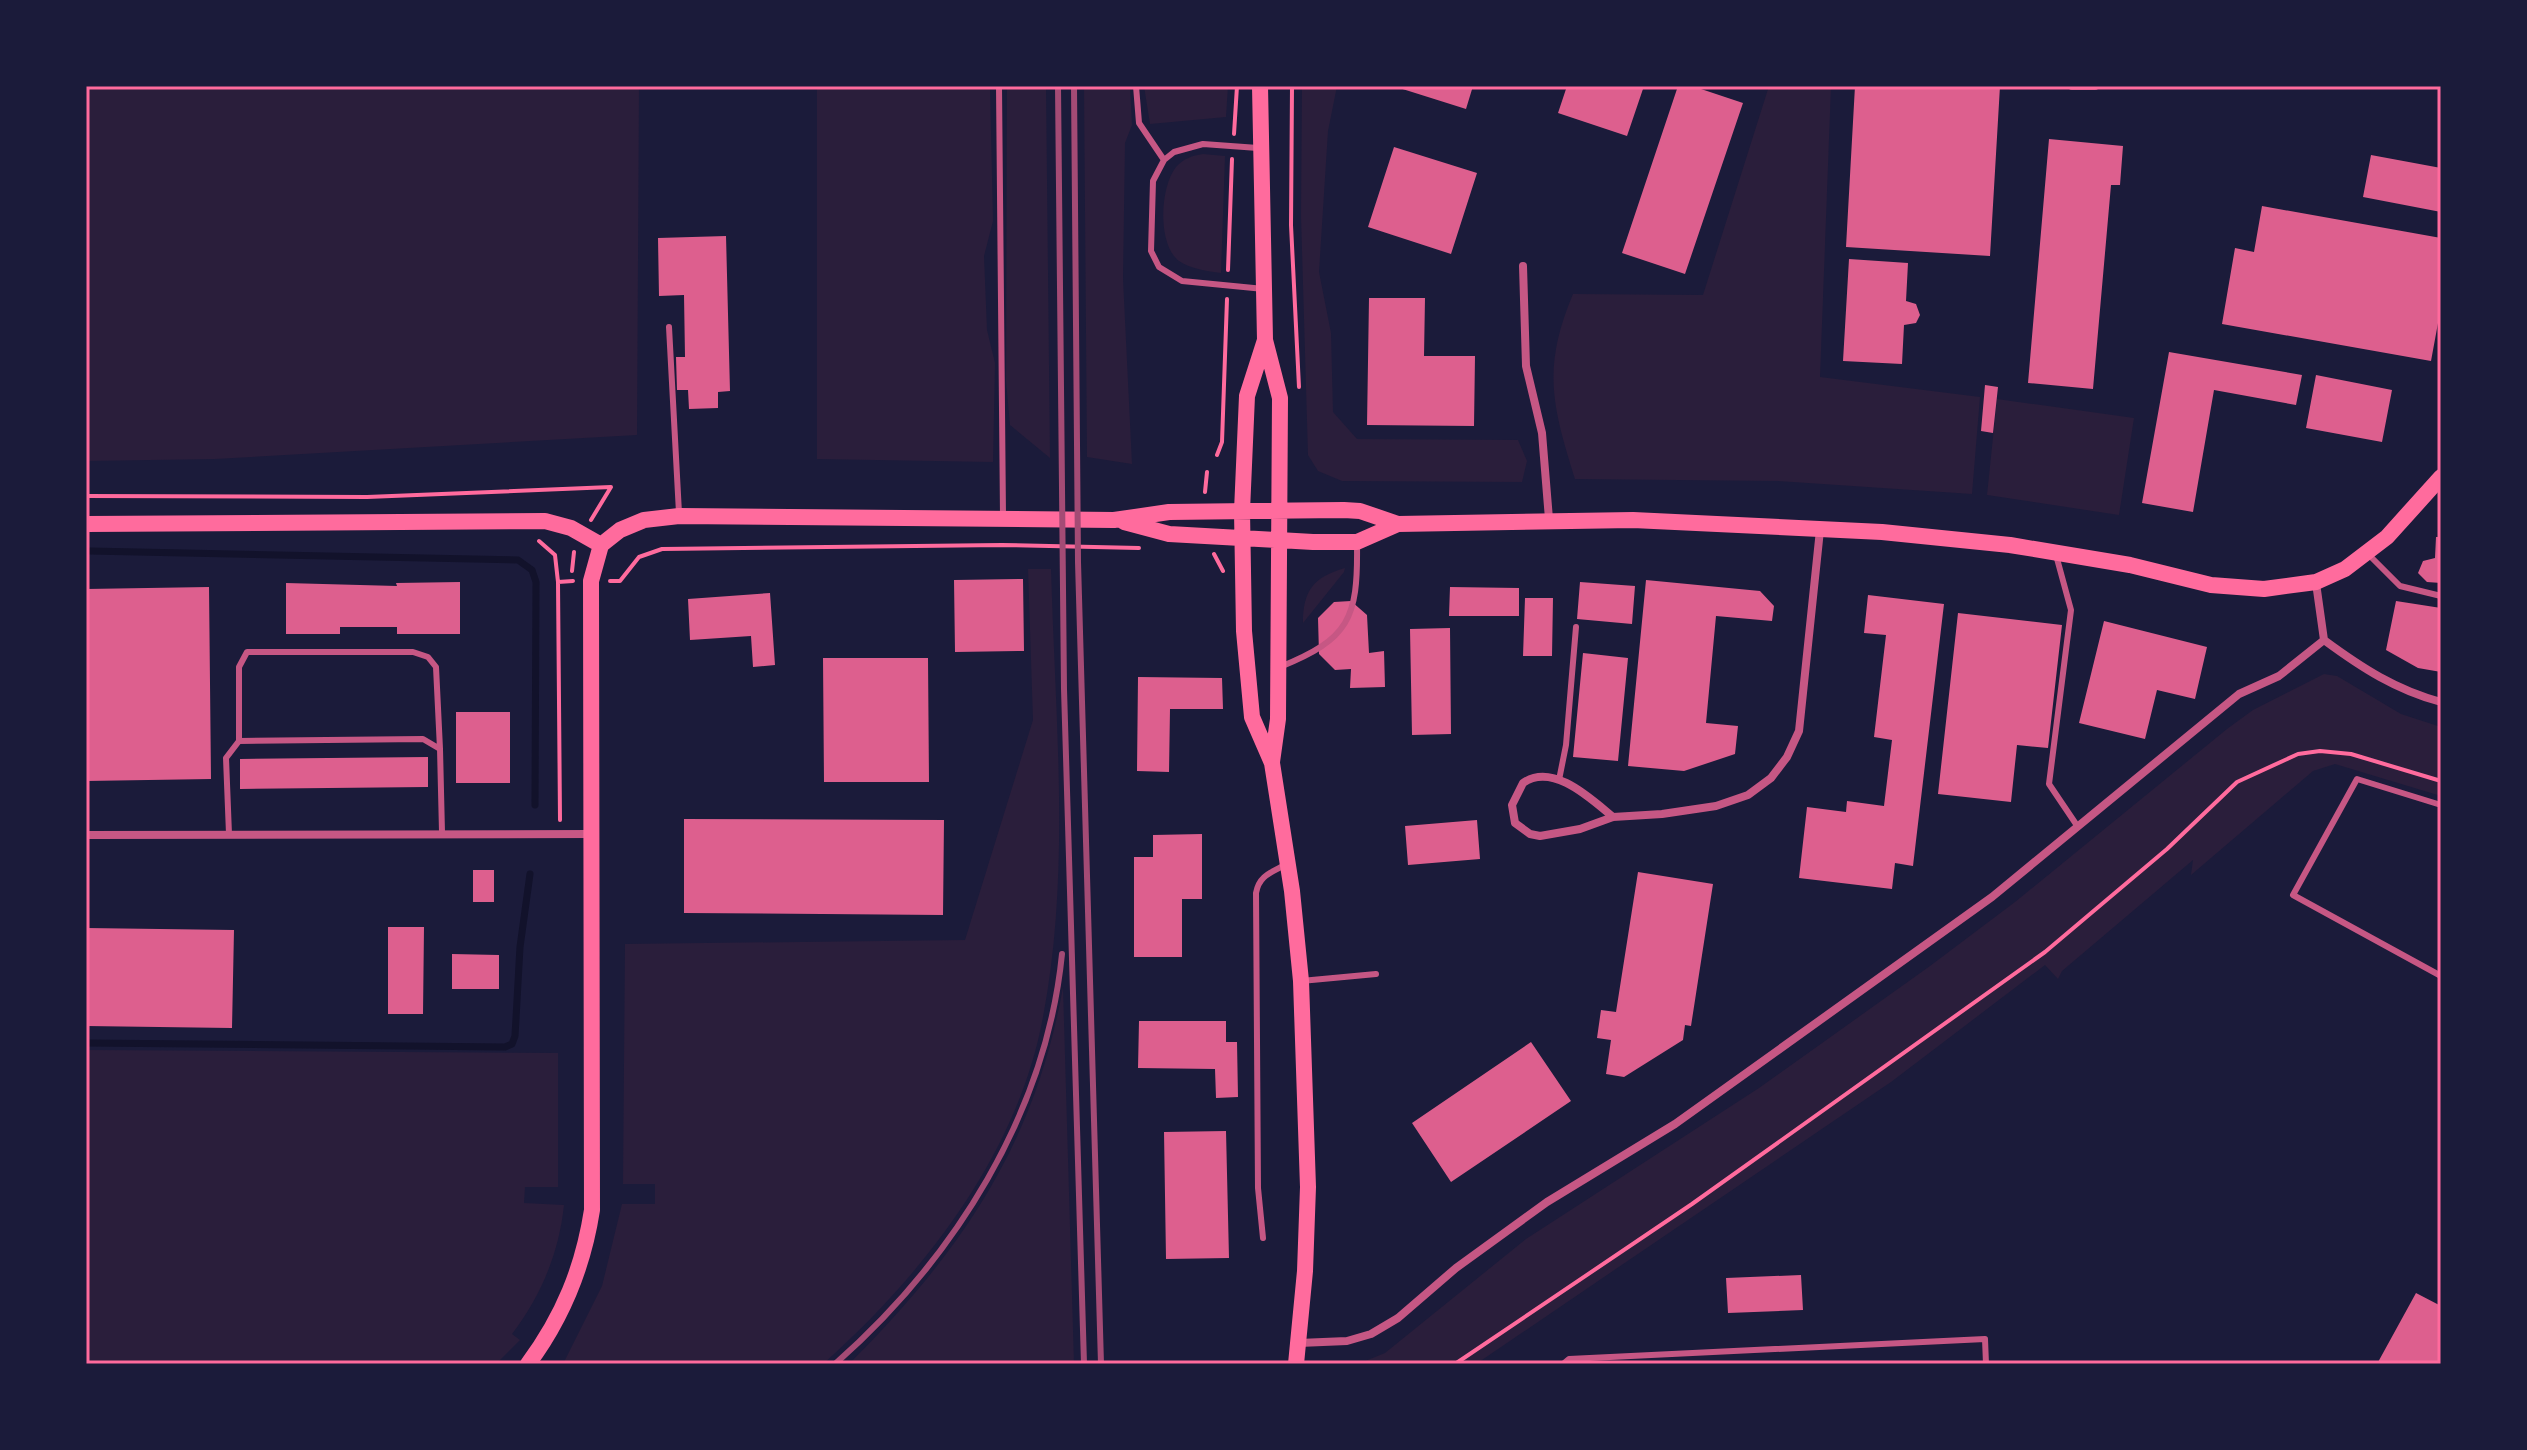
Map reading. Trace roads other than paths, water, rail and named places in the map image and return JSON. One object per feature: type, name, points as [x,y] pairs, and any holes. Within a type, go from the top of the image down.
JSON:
[{"type":"main road","points":[[1260,86],[1265,340],[1280,398],[1278,719],[1272,763]]},
{"type":"main road","points":[[1265,340],[1247,396],[1242,511],[1244,631],[1252,717],[1272,763],[1288,864],[1301,981],[1308,1187],[1296,1364]]},
{"type":"main road","points":[[528,1364],[568,1299],[586,1248],[592,1210],[591,581],[598,552],[620,530],[644,520],[679,516],[1114,520],[1169,512],[1360,511],[1398,524],[1549,519],[1922,536],[2056,552],[2238,589],[2264,589],[2316,582],[2368,554],[2441,477]]},
{"type":"main road","points":[[1114,520],[1169,534],[1278,542],[1357,542],[1398,524]]},
{"type":"main road","points":[[86,524],[545,521],[571,528],[598,552]]},
{"type":"street","points":[[2072,86],[2095,86]]},
{"type":"street","points":[[1523,266],[1526,366],[1542,433],[1549,519]]},
{"type":"street","points":[[1613,817],[1579,790],[1559,780],[1533,777],[1518,789],[1513,814],[1523,831],[1540,836],[1558,833],[1613,817],[1650,816],[1716,806],[1748,795],[1780,769],[1799,731],[1820,529]]},
{"type":"street","points":[[2316,582],[2324,640],[2369,673],[2409,693],[2441,702]]},
{"type":"street","points":[[1299,1343],[1347,1341],[1371,1334],[1398,1318],[1456,1268],[1547,1202],[1675,1124],[1992,897],[2239,694],[2279,676],[2324,640]]},
{"type":"street","points":[[86,835],[592,834]]},
{"type":"lane","points":[[999,86],[1003,520]]},
{"type":"lane","points":[[1136,86],[1139,123],[1164,160]]},
{"type":"lane","points":[[1261,148],[1190,146],[1164,160],[1153,181],[1151,251],[1159,267],[1182,281],[1264,289]]},
{"type":"lane","points":[[669,327],[679,516]]},
{"type":"lane","points":[[1277,668],[1314,653],[1331,641],[1351,617],[1355,600],[1357,542]]},
{"type":"lane","points":[[2056,552],[2071,610],[2049,784],[2078,827]]},
{"type":"lane","points":[[2368,554],[2400,586],[2441,596]]},
{"type":"lane","points":[[1559,780],[1566,745],[1576,627]]},
{"type":"lane","points":[[229,834],[226,758],[239,741],[239,667],[247,652],[413,652],[428,657],[436,667],[442,832]]},
{"type":"lane","points":[[239,741],[423,739],[440,749]]},
{"type":"lane","points":[[2441,805],[2357,779],[2293,895],[2441,976]]},
{"type":"lane","points":[[1263,1238],[1258,1188],[1256,893],[1264,875],[1288,864]]},
{"type":"lane","points":[[1301,981],[1376,974]]},
{"type":"lane","points":[[1563,1364],[1569,1359],[1985,1339],[1986,1364]]},
{"type":"waterway","points":[[90,551],[518,560],[532,570],[536,582],[535,805]]},
{"type":"waterway","points":[[86,1043],[505,1047],[512,1044],[515,1036],[520,947],[530,874]]},
{"type":"railway","points":[[1058,86],[1064,689],[1084,1364]]},
{"type":"railway","points":[[1074,86],[1078,562],[1101,1364]]},
{"type":"railway","points":[[835,1364],[878,1323],[918,1278],[955,1230],[987,1180],[1015,1126],[1037,1071],[1053,1013],[1062,954]]}]
